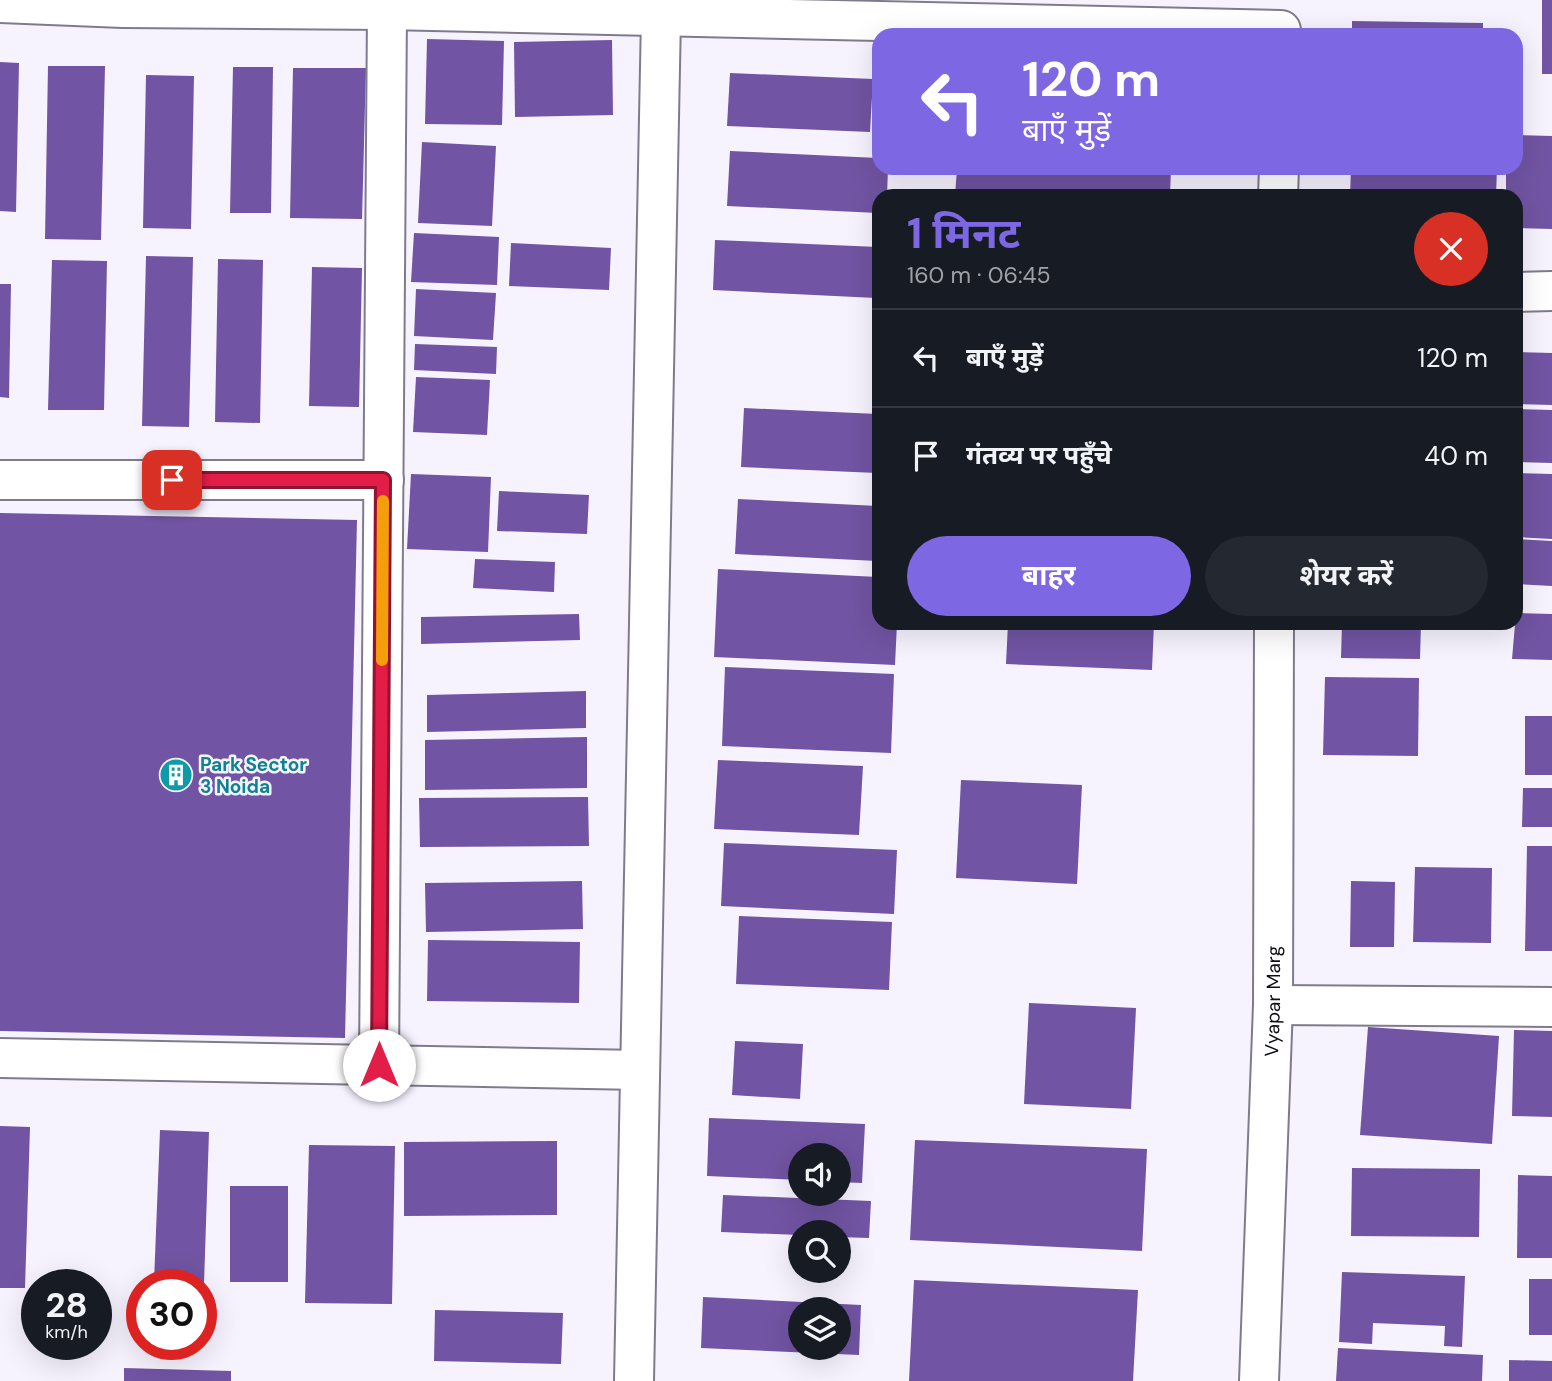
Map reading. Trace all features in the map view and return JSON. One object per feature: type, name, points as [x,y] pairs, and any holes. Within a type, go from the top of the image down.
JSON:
[{"type":"street","points":[[0,3],[123,8],[387,10],[661,17],[1282,22]]},
{"type":"street","points":[[379,1065],[387,10]]},
{"type":"street","points":[[634,1381],[661,17]]},
{"type":"street","points":[[1523,292],[1552,291]]},
{"type":"street","points":[[0,480],[383,480]]},
{"type":"street","name":"Vyapar Marg","points":[[1259,1381],[1273,1005],[1275,630]]},
{"type":"street","points":[[1273,1005],[1552,1007]]},
{"type":"street","points":[[0,1058],[640,1070]]},
{"type":"building","points":[[1542,0],[1552,0],[1552,74],[1542,74]]},
{"type":"building","points":[[1352,21],[1483,23],[1483,28],[1352,28]]},
{"type":"building","points":[[427,39],[504,41],[502,125],[425,124]]},
{"type":"building","points":[[612,40],[613,115],[515,117],[514,42]]},
{"type":"building","points":[[0,62],[19,63],[16,212],[0,211]]},
{"type":"building","points":[[48,66],[105,66],[101,240],[45,239]]},
{"type":"building","points":[[233,67],[273,67],[271,213],[230,213]]},
{"type":"building","points":[[293,68],[366,68],[362,219],[290,218]]},
{"type":"building","points":[[730,73],[872,79],[870,132],[727,126]]},
{"type":"building","points":[[146,75],[194,76],[191,229],[143,228]]},
{"type":"building","points":[[1523,135],[1552,136],[1552,229],[1523,228],[1523,189],[1506,189],[1506,175],[1523,175]]},
{"type":"building","points":[[422,142],[496,146],[492,226],[418,223]]},
{"type":"building","points":[[730,151],[872,158],[872,175],[888,175],[887,189],[872,189],[872,213],[727,206]]},
{"type":"building","points":[[956,175],[1171,175],[1170,189],[956,189]]},
{"type":"building","points":[[1351,175],[1497,175],[1496,189],[1350,189]]},
{"type":"building","points":[[414,233],[499,237],[497,285],[411,282]]},
{"type":"building","points":[[715,240],[872,247],[872,298],[713,290]]},
{"type":"building","points":[[511,243],[611,248],[609,290],[509,286]]},
{"type":"building","points":[[146,256],[193,257],[189,427],[142,426]]},
{"type":"building","points":[[218,259],[263,260],[260,423],[215,422]]},
{"type":"building","points":[[52,260],[107,261],[104,410],[48,410]]},
{"type":"building","points":[[312,267],[362,268],[359,407],[309,406]]},
{"type":"building","points":[[0,284],[11,284],[9,398],[0,397]]},
{"type":"building","points":[[416,289],[496,293],[493,340],[414,336]]},
{"type":"building","points":[[415,344],[497,347],[496,374],[414,370]]},
{"type":"building","points":[[1523,352],[1552,353],[1552,405],[1523,404]]},
{"type":"building","points":[[416,377],[490,380],[487,435],[413,432]]},
{"type":"building","points":[[744,408],[872,414],[872,473],[741,467]]},
{"type":"building","points":[[1523,409],[1552,410],[1552,463],[1523,462]]},
{"type":"building","points":[[1523,473],[1552,474],[1552,539],[1523,537]]},
{"type":"building","points":[[411,474],[491,477],[488,552],[407,549]]},
{"type":"building","points":[[499,491],[589,495],[587,534],[497,531]]},
{"type":"building","points":[[738,499],[872,506],[872,561],[735,554]]},
{"type":"building","name":"Park Sector 3 Noida","points":[[0,513],[357,520],[345,1038],[0,1031]]},
{"type":"building","points":[[1523,539],[1552,541],[1552,586],[1523,584]]},
{"type":"building","points":[[475,559],[555,562],[554,592],[473,588]]},
{"type":"building","points":[[718,569],[872,577],[872,630],[897,630],[895,665],[714,657]]},
{"type":"building","points":[[1523,613],[1552,614],[1552,660],[1512,659],[1515,630],[1523,630]]},
{"type":"building","points":[[579,614],[580,640],[421,644],[421,617]]},
{"type":"building","points":[[1008,630],[1154,630],[1152,670],[1006,664]]},
{"type":"building","points":[[1342,630],[1421,630],[1420,659],[1341,658]]},
{"type":"building","points":[[725,667],[894,674],[891,753],[722,746]]},
{"type":"building","points":[[1325,677],[1419,678],[1418,756],[1323,755]]},
{"type":"building","points":[[586,691],[586,728],[427,732],[427,695]]},
{"type":"building","points":[[1525,716],[1552,716],[1552,775],[1525,775]]},
{"type":"building","points":[[587,737],[587,788],[425,790],[425,740]]},
{"type":"building","points":[[718,760],[863,766],[859,835],[714,829]]},
{"type":"building","points":[[961,780],[1082,785],[1077,884],[956,878]]},
{"type":"building","points":[[1523,788],[1552,788],[1552,827],[1522,827]]},
{"type":"building","points":[[588,797],[589,846],[420,847],[419,798]]},
{"type":"building","points":[[724,843],[897,850],[894,914],[721,906]]},
{"type":"building","points":[[1527,846],[1552,846],[1552,951],[1525,951]]},
{"type":"building","points":[[1415,867],[1492,868],[1491,943],[1413,942]]},
{"type":"building","points":[[582,881],[583,929],[426,932],[425,883]]},
{"type":"building","points":[[1351,881],[1395,882],[1394,947],[1350,947]]},
{"type":"building","points":[[739,916],[892,922],[889,990],[736,984]]},
{"type":"building","points":[[428,940],[580,942],[579,1003],[427,1001]]},
{"type":"building","points":[[1029,1003],[1136,1008],[1131,1109],[1024,1104]]},
{"type":"building","points":[[1368,1027],[1499,1036],[1492,1144],[1360,1135]]},
{"type":"building","points":[[1514,1030],[1552,1031],[1552,1117],[1512,1116]]},
{"type":"building","points":[[735,1041],[803,1044],[800,1099],[732,1095]]},
{"type":"building","points":[[709,1118],[865,1124],[862,1183],[851,1183],[851,1143],[788,1143],[788,1179],[707,1176]]},
{"type":"building","points":[[0,1126],[30,1127],[26,1269],[21,1269],[21,1288],[0,1288]]},
{"type":"building","points":[[160,1130],[209,1132],[204,1269],[155,1269]]},
{"type":"building","points":[[915,1140],[1147,1149],[1142,1251],[910,1240]]},
{"type":"building","points":[[557,1141],[557,1215],[404,1216],[404,1142]]},
{"type":"building","points":[[309,1145],[395,1146],[392,1304],[305,1303]]},
{"type":"building","points":[[1352,1168],[1480,1169],[1479,1237],[1351,1236]]},
{"type":"building","points":[[1518,1175],[1552,1176],[1552,1258],[1517,1258]]},
{"type":"building","points":[[230,1186],[288,1186],[288,1282],[230,1282]]},
{"type":"building","points":[[723,1195],[788,1198],[788,1206],[851,1206],[851,1200],[871,1201],[869,1238],[851,1237],[851,1220],[788,1220],[788,1235],[721,1232]]},
{"type":"building","points":[[1342,1272],[1465,1276],[1462,1347],[1444,1346],[1445,1326],[1373,1323],[1372,1344],[1339,1342]]},
{"type":"building","points":[[1529,1279],[1552,1279],[1552,1335],[1529,1335]]},
{"type":"building","points":[[914,1280],[1138,1290],[1133,1381],[909,1381]]},
{"type":"building","points":[[703,1297],[788,1301],[788,1352],[701,1348]]},
{"type":"building","points":[[851,1304],[861,1305],[859,1355],[851,1355]]},
{"type":"building","points":[[435,1310],[563,1313],[561,1364],[434,1361]]},
{"type":"building","points":[[1338,1348],[1483,1355],[1482,1381],[1336,1381]]},
{"type":"building","points":[[1509,1360],[1552,1361],[1552,1381],[1509,1381]]},
{"type":"building","points":[[124,1368],[231,1371],[231,1381],[124,1381]]},
{"type":"slow traffic","points":[[382,660],[383,501]]},
{"type":"place","name":"Park Sector 3 Noida","points":[[176,775]]},
{"type":"route","points":[[172,480],[383,480],[379,1065]]}]
